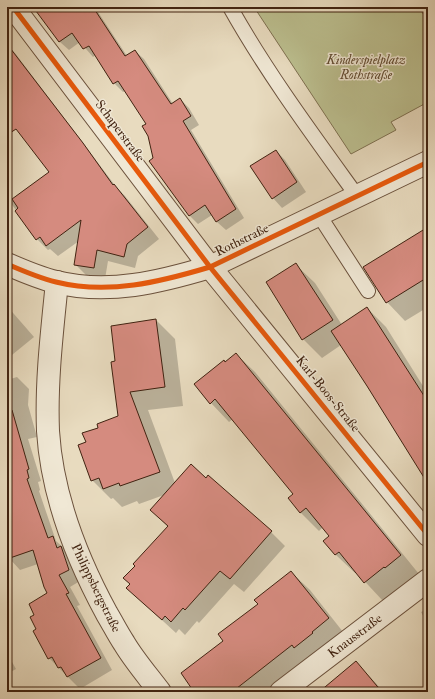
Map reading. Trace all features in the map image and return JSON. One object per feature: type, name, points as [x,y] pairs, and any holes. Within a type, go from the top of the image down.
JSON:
[{"type":"street","name":"Schaperstraße","points":[[13,7],[210,267]]},
{"type":"street","name":"Rothstraße","points":[[7,264],[40,277],[80,286],[125,286],[147,284],[176,278],[210,267],[428,162]]},
{"type":"street","name":"Karl-Boos-Straße","points":[[210,267],[428,535]]},
{"type":"street","name":"Philippsbergstraße","points":[[57,282],[49,360],[48,410],[48,432],[56,488],[70,535],[88,578],[124,644],[160,692]]},
{"type":"street","name":"Knausstraße","points":[[281,692],[428,580]]},
{"type":"lane","points":[[230,7],[273,77],[357,196]]},
{"type":"lane","points":[[319,215],[368,291]]},
{"type":"green space","name":"Kinderspielplatz Rothstraße","points":[[254,7],[419,7],[428,22],[428,102],[391,122],[396,130],[351,154]]},
{"type":"building","points":[[33,7],[93,7],[125,56],[135,50],[171,104],[180,98],[191,116],[183,121],[236,209],[216,222],[205,205],[189,216],[149,161],[153,158],[148,136],[142,126],[146,124],[118,81],[113,84],[89,46],[83,49],[72,33],[59,42]]},
{"type":"building","points":[[7,44],[83,143],[113,185],[114,184],[148,227],[127,244],[124,257],[97,250],[94,268],[74,265],[81,220],[46,246],[40,237],[36,240],[15,211],[18,208],[12,199],[49,172],[16,129],[7,135]]},
{"type":"building","points":[[276,150],[297,182],[272,199],[250,166]]},
{"type":"building","points":[[428,227],[428,277],[386,303],[363,267]]},
{"type":"building","points":[[296,263],[333,320],[302,340],[266,282]]},
{"type":"building","points":[[367,307],[428,402],[428,484],[331,331]]},
{"type":"building","points":[[156,319],[165,387],[130,392],[160,472],[120,486],[119,483],[103,489],[99,478],[91,481],[78,445],[86,442],[82,433],[98,428],[97,424],[118,416],[111,362],[115,361],[111,326]]},
{"type":"building","points":[[236,353],[401,555],[364,583],[339,552],[335,555],[323,541],[329,536],[306,508],[300,513],[288,498],[293,494],[215,399],[210,404],[194,384],[224,360],[225,362]]},
{"type":"building","points":[[12,410],[29,469],[27,470],[29,478],[27,479],[48,538],[53,536],[57,548],[61,546],[69,570],[59,575],[69,593],[66,594],[101,658],[67,677],[61,667],[58,668],[52,657],[48,659],[33,631],[36,629],[30,617],[34,615],[29,604],[47,593],[33,550],[7,559],[7,411]]},
{"type":"building","points":[[191,464],[206,478],[208,475],[272,531],[230,579],[220,571],[185,610],[183,608],[171,622],[165,616],[162,620],[126,588],[130,584],[123,578],[135,566],[133,564],[168,526],[150,510]]},
{"type":"building","points":[[291,571],[329,618],[294,648],[292,645],[232,692],[194,692],[181,673],[223,641],[218,634],[258,604],[254,600]]},
{"type":"building","points":[[356,661],[382,692],[319,692]]},
{"type":"cycle path","points":[[13,7],[210,267],[428,535]]},
{"type":"cycle path","points":[[7,264],[43,278],[75,286],[114,287],[172,278],[210,267],[428,162]]}]
